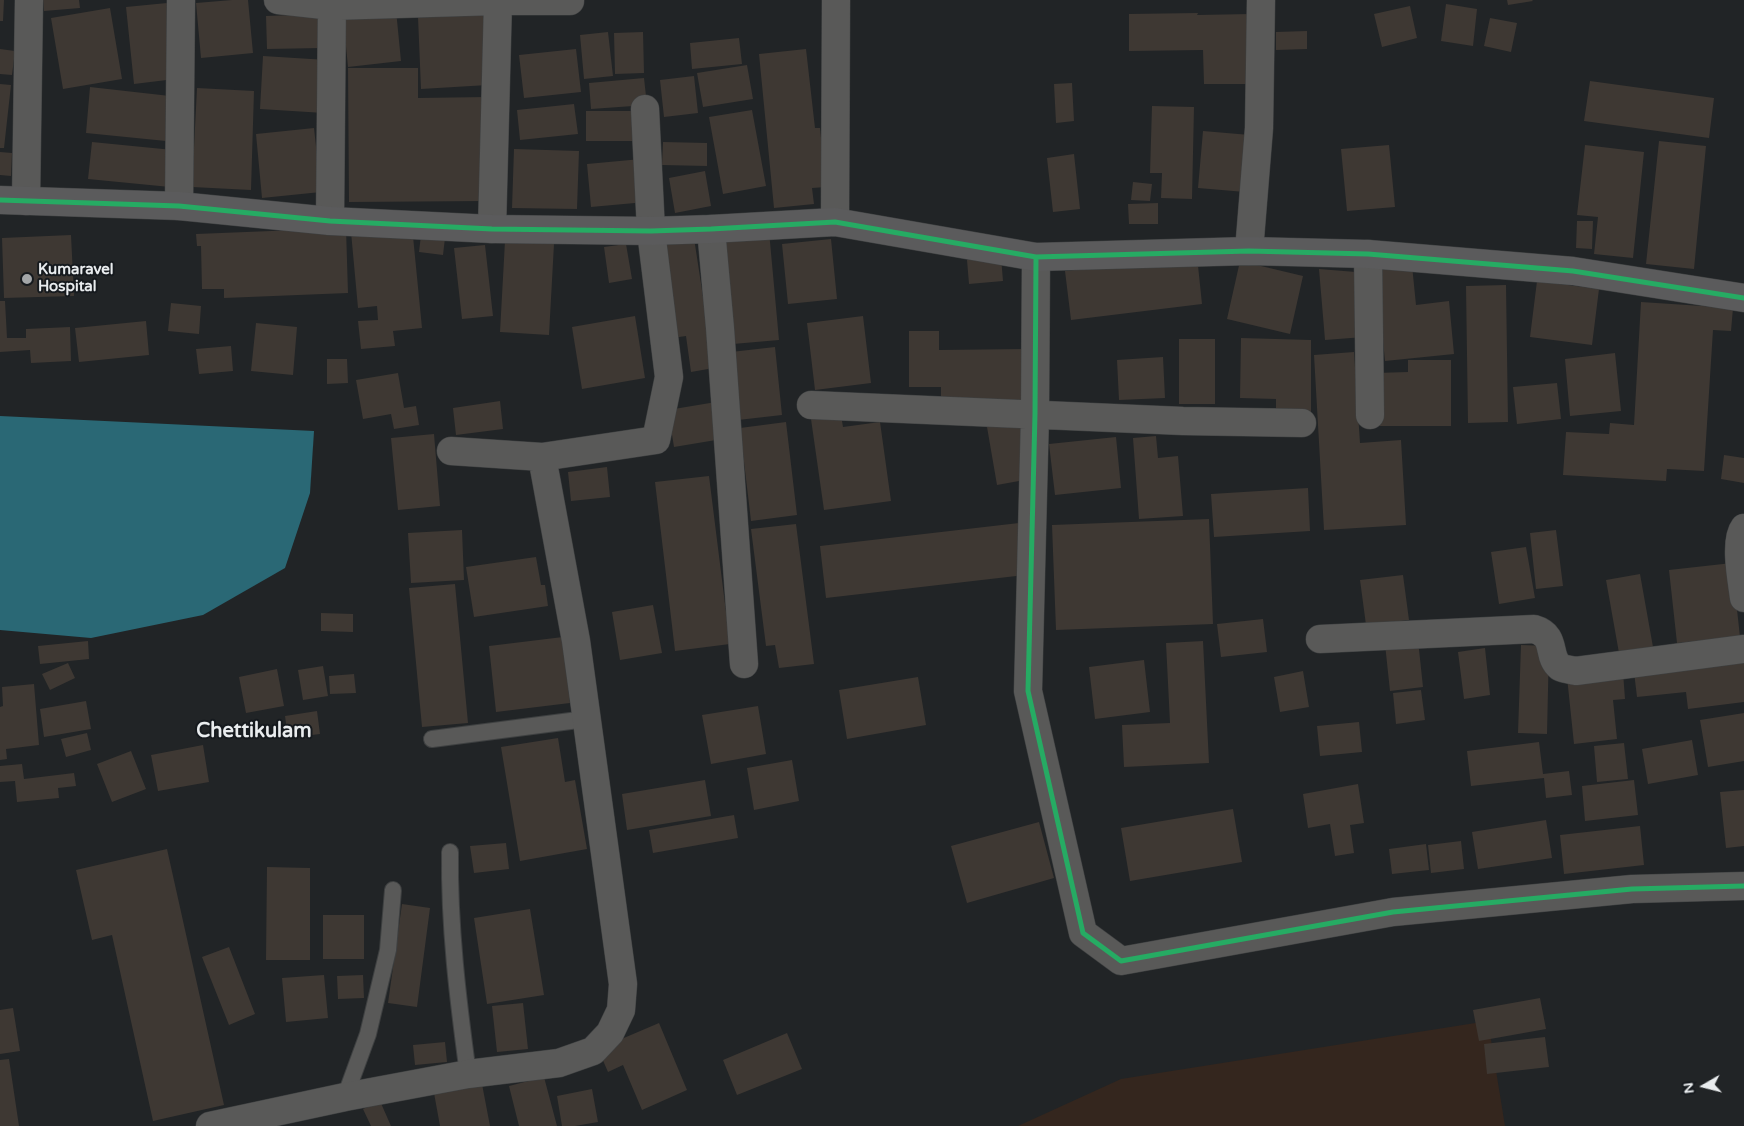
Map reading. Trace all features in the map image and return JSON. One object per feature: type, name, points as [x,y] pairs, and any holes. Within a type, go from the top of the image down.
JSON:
[{"type":"street","points":[[29,0],[13,200],[179,206],[330,221],[492,229],[651,231],[835,222],[1036,257],[1249,251],[1368,254],[1573,271],[1744,298]]},
{"type":"street","points":[[179,206],[181,0]]},
{"type":"street","points":[[278,0],[332,3],[570,0]]},
{"type":"street","points":[[835,222],[836,0]]},
{"type":"street","points":[[1249,251],[1259,128],[1261,0]]},
{"type":"street","points":[[492,229],[498,1]]},
{"type":"street","points":[[330,221],[332,3]]},
{"type":"street","points":[[452,451],[542,457],[656,440],[669,377],[651,231],[645,109]]},
{"type":"street","points":[[711,229],[744,664]]},
{"type":"street","points":[[1368,254],[1370,415]]},
{"type":"street","points":[[1036,257],[1036,414],[1028,691],[1083,933],[1121,961],[1393,912],[1632,889],[1744,886]]},
{"type":"street","points":[[811,404],[1183,421],[1302,423]]},
{"type":"street","points":[[210,1126],[345,1097],[468,1074],[559,1063],[593,1051],[610,1033],[621,1010],[623,984],[576,641],[542,457]]},
{"type":"street","points":[[1744,528],[1740,536],[1740,555],[1744,598]]},
{"type":"street","points":[[1320,639],[1534,629],[1542,632],[1548,638],[1555,661],[1561,668],[1576,671],[1744,649]]},
{"type":"lane","points":[[432,739],[586,719]]},
{"type":"lane","points":[[450,852],[457,988],[468,1074]]},
{"type":"lane","points":[[345,1097],[368,1034],[388,950],[393,890]]},
{"type":"shaded area","points":[[1488,1021],[1505,1126],[1018,1126],[1121,1079]]},
{"type":"water","points":[[0,416],[314,431],[310,493],[285,568],[203,615],[91,638],[0,630]]},
{"type":"building","points":[[0,0],[4,0],[3,21],[0,21]]},
{"type":"building","points":[[43,0],[79,0],[80,8],[44,11]]},
{"type":"building","points":[[248,0],[253,53],[201,58],[196,3]]},
{"type":"building","points":[[1507,0],[1532,0],[1533,1],[1508,5]]},
{"type":"building","points":[[167,3],[175,79],[134,84],[126,7]]},
{"type":"building","points":[[1446,4],[1477,9],[1473,46],[1441,41]]},
{"type":"building","points":[[1410,6],[1417,38],[1382,47],[1374,14]]},
{"type":"building","points":[[110,8],[122,79],[63,89],[51,18]]},
{"type":"building","points":[[396,10],[401,61],[348,67],[343,16]]},
{"type":"building","points":[[1198,13],[1197,15],[1251,14],[1252,84],[1204,84],[1203,50],[1129,51],[1129,14]]},
{"type":"building","points":[[320,14],[322,48],[267,49],[266,16]]},
{"type":"building","points":[[487,14],[488,85],[421,89],[418,17]]},
{"type":"building","points":[[1490,18],[1517,23],[1511,52],[1484,46]]},
{"type":"building","points":[[1307,31],[1307,49],[1276,50],[1276,32]]},
{"type":"building","points":[[608,32],[613,76],[584,79],[580,35]]},
{"type":"building","points":[[643,32],[644,73],[615,74],[614,33]]},
{"type":"building","points":[[739,38],[742,64],[692,69],[690,43]]},
{"type":"building","points":[[0,49],[15,51],[12,75],[0,74]]},
{"type":"building","points":[[576,49],[581,92],[524,98],[519,55]]},
{"type":"building","points":[[806,49],[815,128],[820,128],[826,187],[812,188],[814,204],[774,208],[759,54]]},
{"type":"building","points":[[263,56],[327,60],[324,113],[260,109]]},
{"type":"building","points":[[747,65],[753,99],[703,107],[697,73]]},
{"type":"building","points":[[348,68],[418,68],[418,98],[487,97],[487,201],[349,202]]},
{"type":"building","points":[[694,76],[698,113],[664,117],[660,80]]},
{"type":"building","points":[[644,78],[647,105],[591,109],[589,83]]},
{"type":"building","points":[[1590,81],[1714,98],[1709,138],[1584,121]]},
{"type":"building","points":[[1072,83],[1074,121],[1056,123],[1054,84]]},
{"type":"building","points":[[0,84],[11,85],[4,148],[0,148]]},
{"type":"building","points":[[90,87],[170,96],[166,141],[86,133]]},
{"type":"building","points":[[197,88],[254,91],[251,190],[192,187]]},
{"type":"building","points":[[574,104],[578,134],[520,140],[517,110]]},
{"type":"building","points":[[1152,106],[1194,107],[1192,199],[1161,198],[1162,173],[1150,173]]},
{"type":"building","points":[[752,110],[766,186],[723,194],[709,117]]},
{"type":"building","points":[[586,111],[638,111],[638,141],[586,141]]},
{"type":"building","points":[[314,128],[321,192],[262,198],[256,134]]},
{"type":"building","points":[[1203,131],[1250,135],[1245,192],[1198,188]]},
{"type":"building","points":[[1659,141],[1706,146],[1694,269],[1646,264]]},
{"type":"building","points":[[92,142],[173,150],[170,187],[88,179]]},
{"type":"building","points":[[663,142],[707,143],[707,166],[662,165]]},
{"type":"building","points":[[1389,145],[1395,207],[1347,211],[1341,149]]},
{"type":"building","points":[[1585,145],[1644,152],[1633,258],[1594,254],[1598,217],[1577,215]]},
{"type":"building","points":[[514,149],[579,151],[577,209],[512,208]]},
{"type":"building","points":[[0,152],[12,153],[11,176],[0,175]]},
{"type":"building","points":[[1074,154],[1080,209],[1053,212],[1047,158]]},
{"type":"building","points":[[641,159],[646,202],[591,207],[587,164]]},
{"type":"building","points":[[705,171],[711,206],[675,213],[669,178]]},
{"type":"building","points":[[1133,182],[1152,184],[1150,201],[1131,200]]},
{"type":"building","points":[[1158,203],[1158,224],[1129,224],[1128,204]]},
{"type":"building","points":[[1577,221],[1593,221],[1592,249],[1576,248]]},
{"type":"building","points":[[412,226],[422,328],[393,331],[395,346],[361,349],[358,321],[378,320],[377,306],[358,308],[351,232]]},
{"type":"building","points":[[346,228],[348,293],[224,298],[224,289],[202,289],[201,246],[197,246],[196,234]]},
{"type":"building","points":[[769,231],[779,340],[733,344],[722,236]]},
{"type":"building","points":[[71,235],[74,296],[4,298],[2,238]]},
{"type":"building","points":[[421,235],[445,238],[443,255],[419,252]]},
{"type":"building","points":[[694,238],[714,368],[691,372],[686,336],[672,338],[657,243]]},
{"type":"building","points":[[831,239],[837,299],[788,304],[782,244]]},
{"type":"building","points":[[505,241],[554,244],[549,335],[500,332]]},
{"type":"building","points":[[626,244],[632,279],[609,283],[604,247]]},
{"type":"building","points":[[485,245],[493,316],[462,319],[454,248]]},
{"type":"building","points":[[1197,256],[1202,304],[1071,320],[1065,271]]},
{"type":"building","points":[[1001,257],[1003,281],[969,284],[967,260]]},
{"type":"building","points":[[1240,261],[1303,276],[1290,334],[1227,319]]},
{"type":"building","points":[[1412,265],[1416,305],[1449,301],[1454,354],[1385,361],[1376,269]]},
{"type":"building","points":[[1319,269],[1356,272],[1364,337],[1325,340]]},
{"type":"building","points":[[1537,281],[1599,289],[1592,345],[1530,337]]},
{"type":"building","points":[[1506,285],[1508,422],[1468,423],[1466,286]]},
{"type":"building","points":[[0,301],[5,301],[7,338],[26,338],[26,329],[70,327],[71,361],[31,363],[30,350],[0,352]]},
{"type":"building","points":[[1641,302],[1733,308],[1731,331],[1713,330],[1704,471],[1667,469],[1666,481],[1563,475],[1566,432],[1609,434],[1610,423],[1634,425]]},
{"type":"building","points":[[171,303],[201,306],[199,334],[168,331]]},
{"type":"building","points":[[635,316],[645,378],[582,389],[572,327]]},
{"type":"building","points":[[863,316],[871,383],[815,390],[807,323]]},
{"type":"building","points":[[146,321],[149,355],[79,362],[75,328]]},
{"type":"building","points":[[256,323],[297,327],[293,375],[251,371]]},
{"type":"building","points":[[909,331],[939,331],[939,350],[1026,349],[1027,400],[941,401],[941,387],[909,387]]},
{"type":"building","points":[[1241,338],[1311,340],[1311,416],[1276,416],[1276,399],[1240,398]]},
{"type":"building","points":[[1179,339],[1215,339],[1215,404],[1179,404]]},
{"type":"building","points":[[231,346],[233,371],[199,374],[196,349]]},
{"type":"building","points":[[775,347],[782,415],[738,420],[731,352]]},
{"type":"building","points":[[1354,352],[1360,443],[1401,440],[1406,525],[1324,530],[1314,355]]},
{"type":"building","points":[[1615,353],[1621,411],[1570,416],[1565,359]]},
{"type":"building","points":[[1163,357],[1165,398],[1119,400],[1117,360]]},
{"type":"building","points":[[327,359],[347,359],[348,383],[327,384]]},
{"type":"building","points":[[1408,360],[1451,360],[1451,426],[1376,426],[1375,373],[1408,372]]},
{"type":"building","points":[[398,373],[404,408],[416,406],[419,425],[394,429],[391,414],[363,419],[356,380]]},
{"type":"building","points":[[1557,383],[1561,419],[1517,424],[1513,387]]},
{"type":"building","points":[[500,401],[503,429],[456,435],[453,408]]},
{"type":"building","points":[[716,402],[722,439],[674,447],[668,410]]},
{"type":"building","points":[[841,415],[843,427],[880,422],[891,501],[824,510],[811,419]]},
{"type":"building","points":[[786,422],[797,515],[751,521],[740,428]]},
{"type":"building","points":[[1020,422],[1030,479],[997,485],[987,427]]},
{"type":"building","points":[[434,434],[440,506],[398,510],[391,438]]},
{"type":"building","points":[[1156,436],[1158,458],[1178,456],[1183,516],[1139,519],[1133,438]]},
{"type":"building","points":[[1116,437],[1121,488],[1055,495],[1049,444]]},
{"type":"building","points":[[1724,455],[1744,458],[1744,483],[1721,479]]},
{"type":"building","points":[[607,467],[610,497],[571,501],[568,472]]},
{"type":"building","points":[[709,476],[730,644],[675,651],[655,482]]},
{"type":"building","points":[[1308,488],[1310,531],[1214,537],[1211,494]]},
{"type":"building","points":[[1209,519],[1213,624],[1056,630],[1052,525]]},
{"type":"building","points":[[1019,523],[1025,575],[826,598],[820,546]]},
{"type":"building","points":[[796,524],[814,664],[779,668],[775,645],[766,646],[751,529]]},
{"type":"building","points":[[462,530],[464,580],[411,583],[408,533]]},
{"type":"building","points":[[1556,530],[1563,586],[1536,589],[1530,533]]},
{"type":"building","points":[[1526,547],[1535,598],[1499,604],[1491,552]]},
{"type":"building","points":[[536,557],[541,585],[545,585],[548,606],[474,617],[466,567]]},
{"type":"building","points":[[1732,563],[1740,637],[1677,643],[1669,570]]},
{"type":"building","points":[[1640,574],[1653,647],[1619,653],[1606,580]]},
{"type":"building","points":[[1403,575],[1409,620],[1366,625],[1360,580]]},
{"type":"building","points":[[455,584],[468,723],[422,727],[409,588]]},
{"type":"building","points":[[653,605],[662,653],[620,660],[612,612]]},
{"type":"building","points":[[321,613],[353,614],[353,632],[321,631]]},
{"type":"building","points":[[1263,619],[1267,652],[1221,657],[1217,624]]},
{"type":"building","points":[[563,637],[570,703],[496,712],[489,646]]},
{"type":"building","points":[[1418,640],[1423,687],[1390,691],[1385,644]]},
{"type":"building","points":[[88,641],[89,659],[40,664],[38,646]]},
{"type":"building","points":[[1203,641],[1209,763],[1124,767],[1122,725],[1170,723],[1166,643]]},
{"type":"building","points":[[1521,645],[1549,646],[1547,734],[1518,733]]},
{"type":"building","points":[[1485,648],[1490,695],[1464,699],[1458,652]]},
{"type":"building","points":[[1744,659],[1744,702],[1688,709],[1686,692],[1637,697],[1634,672]]},
{"type":"building","points":[[1144,660],[1150,712],[1095,719],[1089,667]]},
{"type":"building","points":[[68,663],[75,678],[50,690],[42,674]]},
{"type":"building","points":[[323,666],[328,696],[303,700],[298,670]]},
{"type":"building","points":[[277,669],[284,706],[246,713],[239,677]]},
{"type":"building","points":[[1303,671],[1309,707],[1280,712],[1274,677]]},
{"type":"building","points":[[1623,672],[1625,699],[1613,700],[1617,739],[1574,744],[1567,677]]},
{"type":"building","points":[[354,674],[356,693],[330,694],[329,676]]},
{"type":"building","points":[[918,677],[926,725],[847,739],[839,690]]},
{"type":"building","points":[[34,684],[39,745],[6,749],[7,759],[0,760],[0,707],[3,706],[2,687]]},
{"type":"building","points":[[1421,690],[1425,720],[1396,724],[1393,693]]},
{"type":"building","points":[[86,701],[91,729],[44,737],[40,709]]},
{"type":"building","points":[[758,706],[766,754],[711,764],[702,715]]},
{"type":"building","points":[[317,711],[320,734],[288,738],[285,716]]},
{"type":"building","points":[[1744,713],[1744,761],[1708,767],[1700,720]]},
{"type":"building","points":[[1359,722],[1362,752],[1320,756],[1317,726]]},
{"type":"building","points":[[87,733],[91,750],[66,757],[61,739]]},
{"type":"building","points":[[558,738],[565,782],[575,780],[587,849],[520,861],[501,747]]},
{"type":"building","points":[[1692,740],[1698,775],[1648,784],[1642,749]]},
{"type":"building","points":[[1539,742],[1543,774],[1569,771],[1572,795],[1546,798],[1544,778],[1471,786],[1467,751]]},
{"type":"building","points":[[1624,743],[1628,779],[1597,782],[1594,746]]},
{"type":"building","points":[[203,745],[209,782],[158,791],[151,755]]},
{"type":"building","points":[[131,751],[146,789],[112,802],[97,764]]},
{"type":"building","points":[[792,760],[799,801],[754,810],[747,768]]},
{"type":"building","points":[[22,764],[24,779],[74,773],[76,786],[58,788],[59,798],[17,802],[15,781],[0,782],[0,766]]},
{"type":"building","points":[[705,780],[711,816],[627,830],[622,794]]},
{"type":"building","points":[[1634,780],[1638,815],[1585,821],[1582,786]]},
{"type":"building","points":[[1358,784],[1364,823],[1350,825],[1354,853],[1335,856],[1330,824],[1308,828],[1303,794]]},
{"type":"building","points":[[1744,790],[1744,846],[1726,848],[1720,792]]},
{"type":"building","points":[[1233,809],[1242,862],[1130,881],[1121,828]]},
{"type":"building","points":[[734,815],[738,838],[653,853],[649,830]]},
{"type":"building","points":[[1546,820],[1552,858],[1478,869],[1472,832]]},
{"type":"building","points":[[1039,822],[1054,878],[967,903],[951,846]]},
{"type":"building","points":[[1640,826],[1644,865],[1564,874],[1560,835]]},
{"type":"building","points":[[1461,841],[1464,869],[1431,873],[1428,845]]},
{"type":"building","points":[[506,843],[509,869],[474,873],[470,846]]},
{"type":"building","points":[[1426,844],[1429,870],[1392,874],[1389,849]]},
{"type":"building","points":[[167,849],[224,1105],[153,1121],[112,935],[92,940],[76,870]]},
{"type":"building","points":[[267,867],[310,868],[310,960],[266,960]]},
{"type":"building","points":[[402,904],[430,908],[417,1007],[388,1003]]},
{"type":"building","points":[[530,909],[544,995],[487,1004],[474,918]]},
{"type":"building","points":[[323,915],[364,915],[364,959],[323,959]]},
{"type":"building","points":[[229,947],[255,1014],[229,1025],[202,957]]},
{"type":"building","points":[[324,975],[328,1018],[286,1022],[282,978]]},
{"type":"building","points":[[363,975],[364,998],[338,999],[337,976]]},
{"type":"building","points":[[1540,998],[1546,1029],[1479,1041],[1473,1010]]},
{"type":"building","points":[[523,1003],[528,1049],[497,1052],[492,1006]]},
{"type":"building","points":[[13,1008],[20,1051],[0,1054],[0,1010]]},
{"type":"building","points":[[659,1023],[687,1090],[642,1110],[623,1065],[608,1072],[598,1049]]},
{"type":"building","points":[[787,1033],[802,1069],[737,1095],[723,1060]]},
{"type":"building","points":[[1545,1037],[1549,1067],[1487,1074],[1484,1044]]},
{"type":"building","points":[[445,1042],[447,1062],[415,1065],[413,1045]]},
{"type":"building","points":[[9,1059],[19,1126],[0,1126],[0,1060]]},
{"type":"building","points":[[544,1077],[557,1126],[519,1126],[509,1086]]},
{"type":"building","points":[[482,1084],[490,1126],[440,1126],[434,1093]]},
{"type":"building","points":[[592,1089],[598,1122],[562,1126],[557,1096]]},
{"type":"building","points":[[380,1101],[391,1126],[371,1126],[363,1109]]},
{"type":"cycle path","points":[[0,200],[179,206],[330,221],[492,229],[651,231],[835,222],[1036,257],[1249,251],[1368,254],[1573,271],[1744,298]]},
{"type":"cycle path","points":[[1036,257],[1035,414],[1028,691],[1083,933],[1121,961],[1393,912],[1632,889],[1744,886]]},
{"type":"place","name":"Kumaravel Hospital","points":[[27,279]]},
{"type":"district","name":"Chettikulam","points":[[254,732]]}]
